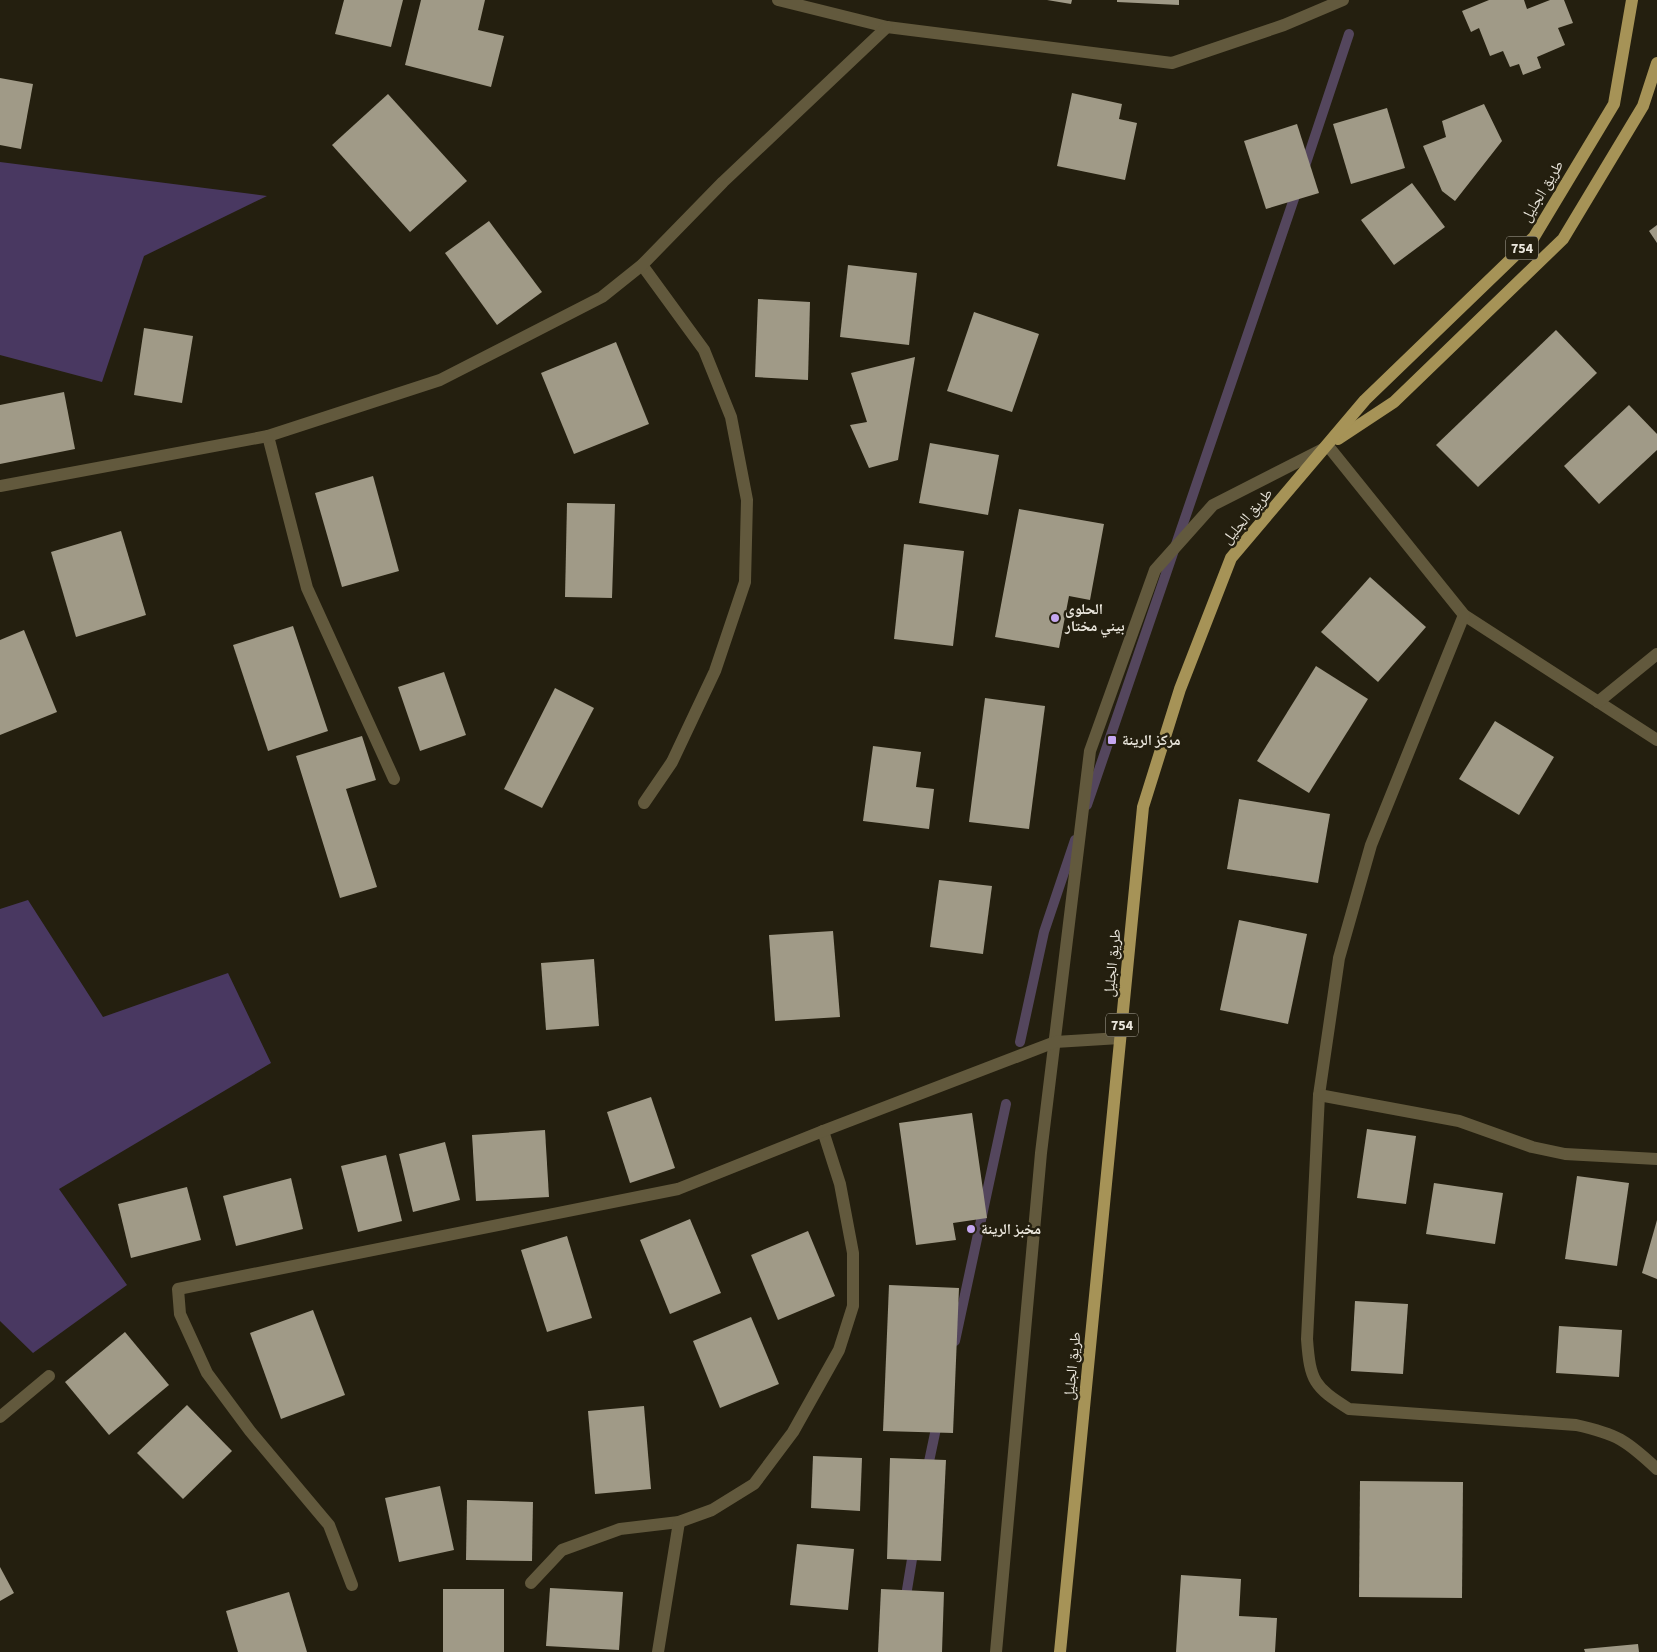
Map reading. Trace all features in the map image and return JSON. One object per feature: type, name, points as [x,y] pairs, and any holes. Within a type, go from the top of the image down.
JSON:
[{"type":"main road","name":"طريق الجليل","points":[[1060,1652],[1143,807],[1180,689],[1232,558],[1365,400],[1534,237],[1614,104],[1632,0]]},
{"type":"main road","name":"طريق الجليل","points":[[1328,446],[1394,402],[1563,238],[1643,106],[1657,63]]},
{"type":"street","points":[[778,0],[887,27],[1172,63],[1284,25],[1343,0]]},
{"type":"street","points":[[0,486],[268,436],[440,380],[602,297],[642,266],[723,182],[887,27]]},
{"type":"street","points":[[642,266],[704,350],[731,417],[747,500],[745,582],[715,671],[672,762],[644,803]]},
{"type":"street","points":[[268,436],[307,588],[394,779]]},
{"type":"street","points":[[996,1652],[1041,1153],[1090,751],[1155,570],[1213,505],[1328,446],[1464,615],[1657,740]]},
{"type":"street","points":[[1464,615],[1371,845],[1339,958],[1319,1095],[1307,1340],[1310,1370],[1324,1393],[1349,1409],[1576,1425],[1604,1432],[1629,1443],[1657,1469]]},
{"type":"street","points":[[1598,702],[1657,654]]},
{"type":"street","points":[[352,1585],[329,1525],[250,1431],[207,1373],[180,1314],[178,1289],[678,1189],[1055,1042],[1120,1038]]},
{"type":"street","points":[[1319,1095],[1459,1121],[1532,1147],[1565,1154],[1657,1159]]},
{"type":"street","points":[[531,1583],[562,1550],[620,1529],[679,1522],[712,1510],[754,1484],[793,1432],[839,1350],[853,1306],[853,1253],[840,1184],[823,1131]]},
{"type":"street","points":[[0,1418],[49,1376]]},
{"type":"street","points":[[658,1652],[679,1522]]},
{"type":"shaded area","points":[[0,162],[267,196],[144,256],[102,382],[0,355]]},
{"type":"shaded area","points":[[28,900],[103,1017],[228,973],[271,1063],[59,1189],[127,1285],[33,1353],[0,1321],[0,909]]},
{"type":"building","points":[[344,0],[403,0],[391,47],[335,34]]},
{"type":"building","points":[[421,0],[485,0],[478,30],[504,36],[491,87],[405,65]]},
{"type":"building","points":[[1047,0],[1072,0],[1071,4]]},
{"type":"building","points":[[1117,0],[1179,0],[1179,5],[1117,2]]},
{"type":"building","points":[[1489,0],[1524,0],[1527,9],[1550,0],[1564,0],[1573,23],[1558,28],[1565,45],[1537,57],[1541,68],[1523,75],[1519,64],[1510,67],[1503,51],[1490,56],[1479,28],[1471,32],[1462,11]]},
{"type":"building","points":[[0,78],[33,84],[21,149],[0,145]]},
{"type":"building","points":[[1072,93],[1122,104],[1119,119],[1137,123],[1125,180],[1057,166]]},
{"type":"building","points":[[388,94],[467,181],[410,232],[332,145]]},
{"type":"building","points":[[1484,104],[1502,141],[1455,201],[1442,191],[1423,146],[1446,137],[1442,121]]},
{"type":"building","points":[[1387,108],[1405,168],[1351,184],[1333,124]]},
{"type":"building","points":[[1297,124],[1319,193],[1266,209],[1244,141]]},
{"type":"building","points":[[1412,183],[1445,227],[1394,265],[1361,220]]},
{"type":"building","points":[[489,221],[542,292],[497,325],[445,253]]},
{"type":"building","points":[[1657,225],[1657,243],[1649,231]]},
{"type":"building","points":[[848,265],[917,273],[909,345],[840,337]]},
{"type":"building","points":[[758,299],[810,302],[808,380],[755,377]]},
{"type":"building","points":[[974,312],[1039,334],[1012,412],[947,391]]},
{"type":"building","points":[[144,328],[193,336],[182,403],[134,395]]},
{"type":"building","points":[[1556,330],[1597,373],[1478,487],[1436,445]]},
{"type":"building","points":[[616,342],[649,424],[574,454],[541,373]]},
{"type":"building","points":[[915,357],[898,460],[869,468],[850,425],[867,422],[851,373]]},
{"type":"building","points":[[64,392],[75,449],[0,464],[0,405]]},
{"type":"building","points":[[1629,405],[1657,434],[1657,450],[1599,504],[1564,466]]},
{"type":"building","points":[[930,443],[999,455],[988,515],[919,503]]},
{"type":"building","points":[[373,476],[399,571],[342,587],[315,493]]},
{"type":"building","points":[[567,503],[615,504],[612,598],[565,597]]},
{"type":"building","points":[[1019,509],[1104,524],[1090,600],[1069,596],[1059,648],[995,637]]},
{"type":"building","points":[[121,531],[146,615],[76,637],[51,552]]},
{"type":"building","points":[[904,544],[964,551],[953,646],[894,639]]},
{"type":"building","points":[[1370,577],[1426,627],[1378,682],[1321,632]]},
{"type":"building","points":[[293,626],[328,731],[268,751],[233,645]]},
{"type":"building","points":[[24,630],[57,712],[0,735],[0,640]]},
{"type":"building","points":[[1316,666],[1368,699],[1309,793],[1257,761]]},
{"type":"building","points":[[444,672],[466,735],[420,751],[398,687]]},
{"type":"building","points":[[555,688],[594,708],[542,808],[504,789]]},
{"type":"building","points":[[985,698],[1045,706],[1029,829],[969,822]]},
{"type":"building","points":[[1495,721],[1554,757],[1519,815],[1459,779]]},
{"type":"building","points":[[362,736],[376,780],[346,789],[377,887],[340,898],[296,756]]},
{"type":"building","points":[[873,746],[921,752],[916,787],[934,789],[929,829],[863,821]]},
{"type":"building","points":[[1239,799],[1330,814],[1318,883],[1227,869]]},
{"type":"building","points":[[939,880],[992,886],[983,954],[930,947]]},
{"type":"building","points":[[1239,920],[1307,934],[1288,1024],[1220,1010]]},
{"type":"building","points":[[833,931],[840,1017],[775,1021],[769,935]]},
{"type":"building","points":[[594,959],[599,1026],[546,1030],[541,963]]},
{"type":"building","points":[[651,1097],[675,1168],[630,1183],[607,1112]]},
{"type":"building","points":[[972,1113],[987,1218],[953,1223],[956,1240],[916,1245],[899,1123]]},
{"type":"building","points":[[1367,1129],[1416,1136],[1406,1204],[1357,1198]]},
{"type":"building","points":[[545,1130],[549,1197],[476,1201],[472,1135]]},
{"type":"building","points":[[445,1142],[460,1200],[413,1212],[399,1154]]},
{"type":"building","points":[[386,1155],[402,1221],[358,1232],[341,1166]]},
{"type":"building","points":[[1577,1176],[1629,1183],[1617,1266],[1565,1259]]},
{"type":"building","points":[[291,1178],[303,1229],[236,1246],[223,1196]]},
{"type":"building","points":[[1434,1183],[1503,1193],[1495,1244],[1426,1234]]},
{"type":"building","points":[[187,1187],[201,1240],[131,1258],[118,1204]]},
{"type":"building","points":[[690,1219],[721,1293],[670,1314],[640,1240]]},
{"type":"building","points":[[1657,1220],[1657,1279],[1642,1273]]},
{"type":"building","points":[[808,1231],[835,1296],[778,1320],[751,1255]]},
{"type":"building","points":[[567,1236],[592,1318],[547,1332],[521,1250]]},
{"type":"building","points":[[889,1285],[959,1288],[953,1433],[883,1431]]},
{"type":"building","points":[[1355,1301],[1408,1304],[1403,1374],[1351,1371]]},
{"type":"building","points":[[313,1310],[345,1395],[281,1419],[250,1333]]},
{"type":"building","points":[[751,1317],[779,1384],[720,1408],[693,1341]]},
{"type":"building","points":[[1559,1326],[1622,1330],[1619,1377],[1556,1373]]},
{"type":"building","points":[[125,1332],[169,1385],[109,1435],[65,1382]]},
{"type":"building","points":[[187,1405],[232,1451],[183,1499],[137,1453]]},
{"type":"building","points":[[644,1406],[651,1489],[595,1494],[588,1411]]},
{"type":"building","points":[[813,1456],[862,1458],[860,1511],[811,1508]]},
{"type":"building","points":[[890,1458],[946,1460],[941,1561],[887,1559]]},
{"type":"building","points":[[1360,1481],[1463,1482],[1462,1598],[1359,1597]]},
{"type":"building","points":[[440,1486],[454,1550],[399,1562],[385,1498]]},
{"type":"building","points":[[467,1500],[533,1502],[532,1561],[466,1560]]},
{"type":"building","points":[[797,1544],[854,1549],[848,1610],[790,1605]]},
{"type":"building","points":[[0,1567],[14,1593],[0,1601]]},
{"type":"building","points":[[1181,1575],[1241,1579],[1239,1616],[1277,1618],[1275,1652],[1176,1652]]},
{"type":"building","points":[[550,1588],[623,1592],[619,1650],[546,1646]]},
{"type":"building","points":[[443,1589],[504,1589],[504,1652],[443,1652]]},
{"type":"building","points":[[881,1589],[944,1592],[942,1652],[878,1652]]},
{"type":"building","points":[[289,1592],[307,1652],[238,1652],[226,1611]]},
{"type":"building","points":[[1638,1644],[1639,1652],[1585,1652],[1584,1649]]},
{"type":"waterway","points":[[1304,169],[1349,34]]},
{"type":"waterway","points":[[1087,805],[1297,190]]},
{"type":"waterway","points":[[1020,1042],[1044,932],[1075,840]]},
{"type":"waterway","points":[[955,1341],[1006,1104]]},
{"type":"waterway","points":[[927,1471],[938,1419]]},
{"type":"waterway","points":[[905,1602],[914,1547]]},
{"type":"place","name":"الحلوى بيني مختار","points":[[1055,618]]},
{"type":"place","name":"مركز الرينة","points":[[1112,740]]},
{"type":"place","name":"مخبز الرينة","points":[[971,1229]]}]
